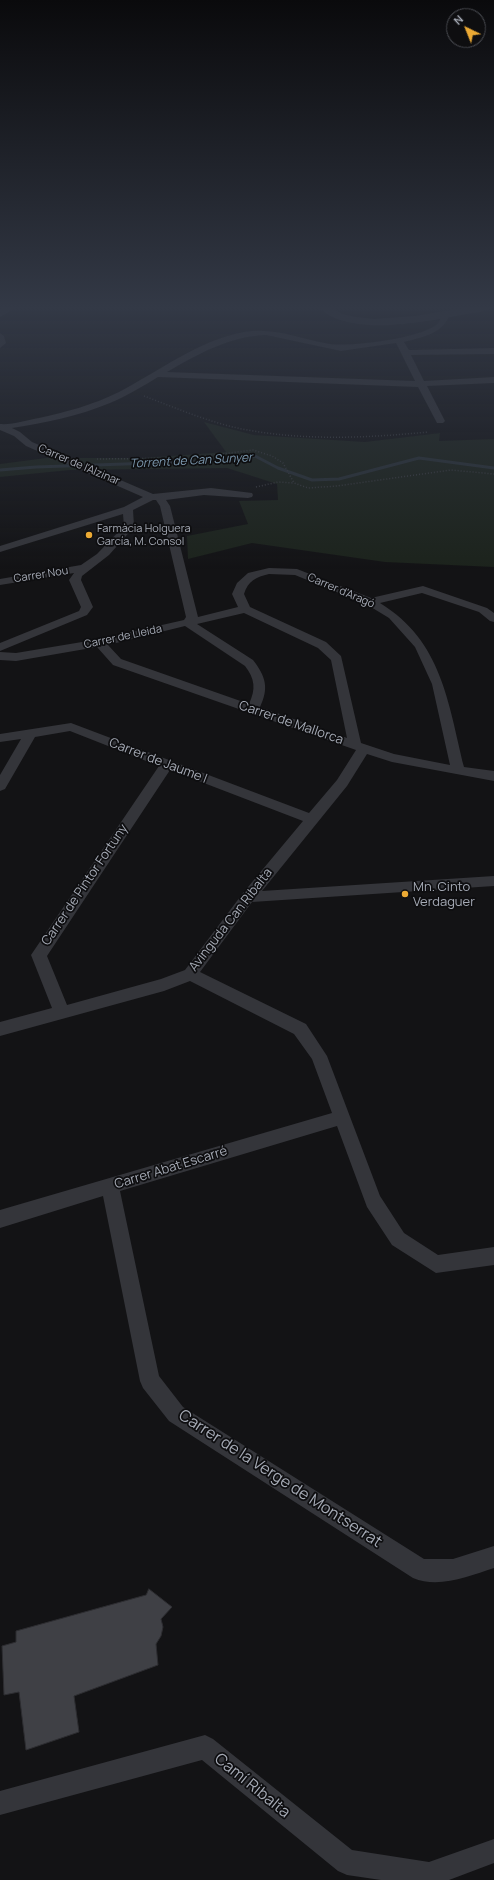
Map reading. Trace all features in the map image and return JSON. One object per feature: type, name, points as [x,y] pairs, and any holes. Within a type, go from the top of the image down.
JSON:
[{"type":"street","points":[[2,427],[87,408],[119,394]]},
{"type":"street","points":[[425,394],[440,421]]},
{"type":"street","name":"Carrer de l'Alzinar","points":[[2,427],[17,434],[29,444],[156,498]]},
{"type":"street","points":[[0,549],[128,509],[156,498],[216,490],[245,494]]},
{"type":"street","points":[[156,498],[166,506],[192,617],[188,623],[249,663],[256,671],[261,680],[260,696],[253,710]]},
{"type":"street","points":[[0,647],[83,613],[87,608],[75,580],[77,573],[101,556],[129,526],[128,509]]},
{"type":"street","name":"Carrer Nou","points":[[0,582],[82,568]]},
{"type":"street","name":"Carrer d'Aragó","points":[[245,609],[238,594],[241,585],[252,575],[269,571],[297,572],[370,602],[393,616],[420,646],[438,684],[458,771]]},
{"type":"street","points":[[370,602],[423,589],[483,610],[494,619]]},
{"type":"street","points":[[245,609],[322,645],[337,659],[360,746]]},
{"type":"street","name":"Carrer de Lleida","points":[[0,656],[16,657],[100,643],[245,609]]},
{"type":"street","name":"Carrer de Mallorca","points":[[100,643],[117,662],[392,758],[458,771],[494,776]]},
{"type":"street","name":"Carrer de Jaume I","points":[[0,738],[70,727],[313,820]]},
{"type":"street","points":[[0,786],[31,733]]},
{"type":"street","name":"Avinguda Can Ribalta","points":[[0,1029],[164,985],[190,974],[248,897],[342,783],[360,746]]},
{"type":"street","name":"Carrer de Pintor Fortuny","points":[[62,1013],[39,955],[167,764]]},
{"type":"street","points":[[248,897],[494,880]]},
{"type":"street","points":[[190,974],[300,1029],[319,1056],[373,1201],[398,1239],[436,1264],[494,1256]]},
{"type":"street","name":"Carrer Abat Escarré","points":[[0,1219],[342,1117]]},
{"type":"street","name":"Carrer de la Verge de Montserrat","points":[[110,1186],[150,1381],[176,1414],[421,1570],[453,1570],[494,1557]]},
{"type":"street","name":"Camí Ribalta","points":[[0,1803],[205,1747],[347,1862],[429,1875],[494,1851]]},
{"type":"path","points":[[138,394],[192,414],[241,428],[279,435],[363,438],[428,432]]},
{"type":"path","points":[[74,463],[92,460],[190,458],[253,450],[272,456],[283,463],[294,483]]},
{"type":"path","points":[[245,494],[264,485],[278,482],[294,483],[308,488],[337,486],[451,470],[494,474]]},
{"type":"shaded area","points":[[204,422],[254,435],[365,442],[440,433],[439,441],[494,439],[494,567],[385,562],[252,543],[188,559],[187,536],[248,524],[239,501],[278,500],[277,484],[227,468],[70,470],[0,477],[0,464],[46,458],[143,458],[226,452]]},
{"type":"building","points":[[149,1589],[172,1607],[161,1619],[163,1627],[161,1636],[156,1644],[158,1665],[74,1696],[79,1732],[26,1750],[19,1692],[4,1695],[2,1646],[16,1642],[16,1631],[146,1595]]},
{"type":"waterway","name":"Torrent de Can Sunyer","points":[[0,470],[36,467],[213,461],[255,456],[278,468],[312,480],[339,479],[419,458],[494,468]]},
{"type":"place","name":"Farmàcia Holguera García, M. Consol","points":[[89,535]]},
{"type":"place","name":"Mn. Cinto Verdaguer","points":[[405,894]]}]
